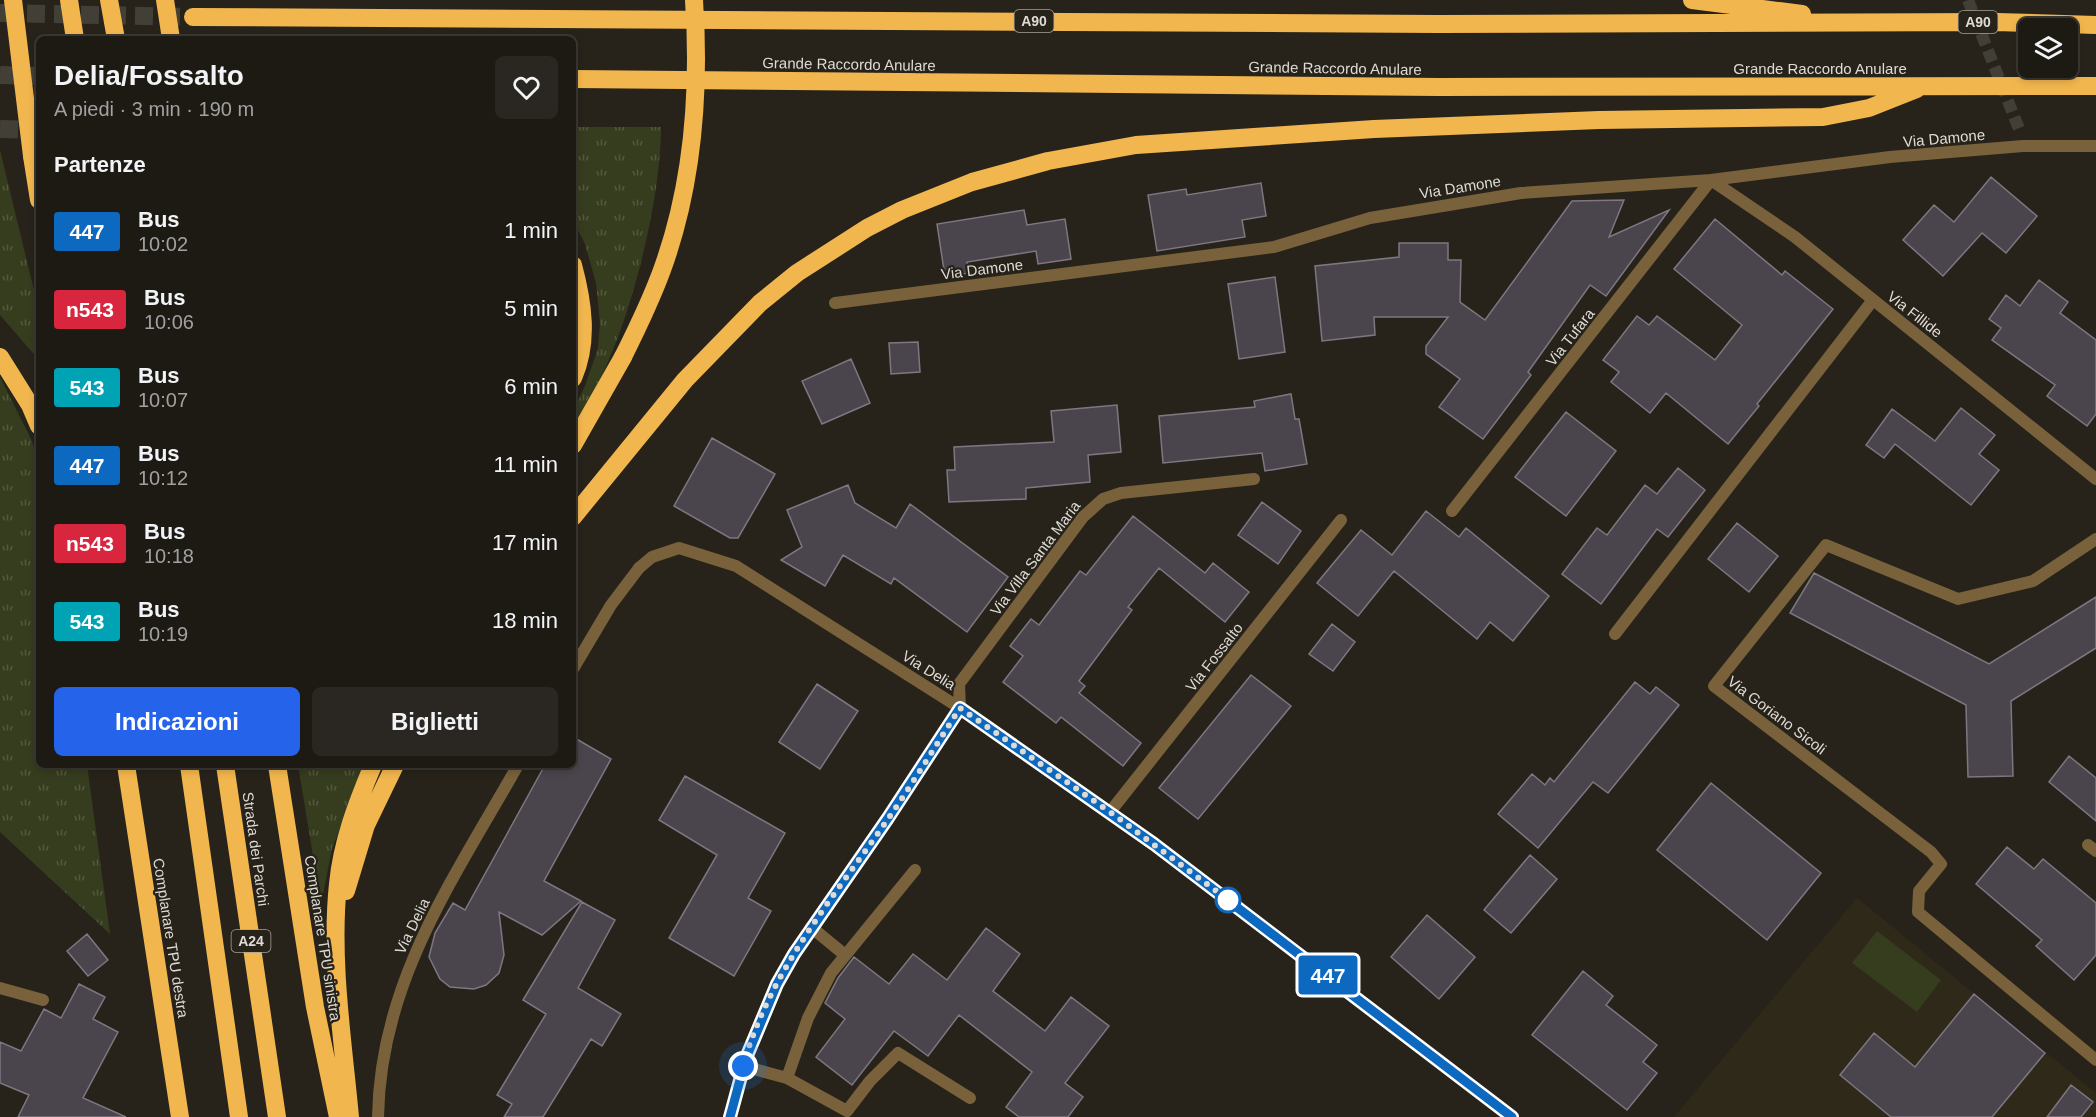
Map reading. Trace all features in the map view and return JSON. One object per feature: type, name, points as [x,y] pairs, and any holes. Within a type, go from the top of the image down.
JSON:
[{"type":"highway","points":[[13,0],[36,181]]},
{"type":"highway","points":[[69,0],[75,36]]},
{"type":"highway","points":[[109,0],[115,36]]},
{"type":"highway","points":[[165,0],[171,36]]},
{"type":"highway","points":[[576,440],[623,357],[662,270],[681,201],[696,94],[694,0]]},
{"type":"highway","points":[[1692,0],[1875,24]]},
{"type":"highway","name":"A90","points":[[193,17],[1875,24],[1997,22],[2096,25]]},
{"type":"highway","name":"Grande Raccordo Anulare","points":[[576,79],[1439,87],[2096,86]]},
{"type":"highway","points":[[576,513],[685,381],[760,303],[797,273],[867,228],[912,206],[972,182],[1048,161],[1136,145],[1374,129],[1599,120],[1823,117],[1869,108],[1927,85]]},
{"type":"highway","points":[[576,276],[582,298],[583,336],[576,365]]},
{"type":"highway","points":[[0,357],[30,405],[36,419]]},
{"type":"highway","name":"Complanare TPU destra","points":[[126,768],[180,1117]]},
{"type":"highway","name":"A24","points":[[189,768],[239,1117]]},
{"type":"highway","name":"Strada dei Parchi","points":[[225,768],[277,1117]]},
{"type":"highway","name":"Complanare TPU sinistra","points":[[277,768],[315,1007],[338,1117]]},
{"type":"highway","points":[[350,1117],[339,1001],[336,927],[338,884],[343,854],[357,805],[372,768]]},
{"type":"highway","points":[[336,927],[366,825],[394,768]]},
{"type":"street","name":"Via Damone","points":[[835,303],[1274,247],[1370,218],[1521,193],[1711,180],[2022,140],[2096,147]]},
{"type":"street","name":"Via Fillide","points":[[1711,180],[1795,237],[2096,479]]},
{"type":"street","name":"Via Tufara","points":[[1452,511],[1711,180]]},
{"type":"street","points":[[1615,634],[1873,300]]},
{"type":"street","name":"Via Villa Santa Maria","points":[[960,708],[959,684],[1083,517],[1097,503],[1120,493],[1254,478]]},
{"type":"street","name":"Via Fossalto","points":[[1110,812],[1341,520]]},
{"type":"street","name":"Via Goriano Sicoli","points":[[2096,539],[2033,581],[1958,599],[1826,544],[1714,686],[1930,852],[1941,864],[1919,891],[1918,912],[2096,1060]]},
{"type":"street","name":"Via Delia","points":[[576,664],[610,605],[639,568],[659,554],[679,548],[736,566],[960,708],[1110,812],[1512,1117]]},
{"type":"street","points":[[730,1117],[743,1066],[777,984],[811,927],[888,818],[960,708]]},
{"type":"street","name":"Via Delia","points":[[378,1117],[382,1050],[411,961],[431,918],[516,768]]},
{"type":"street","points":[[787,1078],[808,1018],[831,973],[915,870]]},
{"type":"street","points":[[811,927],[846,955]]},
{"type":"street","points":[[0,988],[43,1000]]},
{"type":"street","points":[[743,1066],[787,1078],[847,1111],[870,1081],[898,1053],[969,1098]]},
{"type":"shaded area","points":[[1857,898],[2096,1093],[2096,1117],[1674,1117]]},
{"type":"green space","points":[[576,127],[661,127],[660,155],[651,220],[634,287],[602,375],[576,422],[576,405],[598,348],[600,323],[596,283],[585,244],[576,226]]},
{"type":"green space","points":[[0,150],[36,299],[36,357],[0,315]]},
{"type":"green space","points":[[0,377],[32,441],[36,454],[36,768],[87,768],[110,934],[0,832]]},
{"type":"green space","points":[[298,768],[364,768],[332,849],[321,904]]},
{"type":"green space","points":[[1877,931],[1941,980],[1917,1012],[1852,963]]},
{"type":"building","points":[[1991,177],[2037,216],[2006,253],[1982,233],[1943,276],[1903,240],[1934,205],[1954,222]]},
{"type":"building","points":[[1261,183],[1266,216],[1242,220],[1245,237],[1157,251],[1148,195],[1186,189],[1187,195]]},
{"type":"building","points":[[1624,200],[1609,237],[1669,210],[1606,296],[1590,285],[1528,372],[1531,375],[1483,439],[1439,407],[1460,379],[1426,354],[1426,346],[1448,317],[1374,317],[1375,335],[1322,341],[1315,266],[1399,257],[1399,243],[1448,243],[1448,260],[1461,260],[1460,302],[1485,320],[1572,201]]},
{"type":"building","points":[[1024,210],[1027,225],[1065,219],[1071,259],[1038,264],[1036,251],[967,262],[969,273],[945,277],[937,224]]},
{"type":"building","points":[[1715,219],[1782,275],[1785,271],[1833,309],[1728,444],[1666,393],[1650,413],[1611,382],[1619,372],[1603,360],[1637,316],[1649,325],[1657,316],[1715,360],[1742,325],[1674,269]]},
{"type":"building","points":[[1275,277],[1285,352],[1239,359],[1228,284]]},
{"type":"building","points":[[2039,280],[2068,302],[2060,313],[2096,340],[2096,414],[2087,426],[2047,396],[2055,385],[1992,340],[2001,328],[1989,319],[2006,295],[2020,306]]},
{"type":"building","points":[[918,342],[920,372],[891,374],[889,343]]},
{"type":"building","points":[[851,359],[870,403],[822,424],[802,381]]},
{"type":"building","points":[[1291,394],[1295,419],[1299,419],[1307,464],[1265,471],[1262,453],[1163,463],[1159,416],[1255,407],[1254,401]]},
{"type":"building","points":[[1117,405],[1121,452],[1088,455],[1090,482],[1026,488],[1026,499],[949,502],[947,470],[955,470],[954,447],[1054,442],[1051,411]]},
{"type":"building","points":[[1961,408],[1995,435],[1979,454],[1999,470],[1971,505],[1895,444],[1884,458],[1866,445],[1892,409],[1935,441]]},
{"type":"building","points":[[1566,412],[1616,451],[1566,516],[1515,477]]},
{"type":"building","points":[[712,438],[775,474],[738,538],[730,538],[674,506]]},
{"type":"building","points":[[1678,468],[1705,490],[1668,537],[1657,529],[1601,604],[1562,574],[1597,528],[1607,535],[1645,485],[1657,494]]},
{"type":"building","points":[[848,485],[855,503],[896,528],[910,504],[1008,577],[967,632],[894,578],[891,584],[843,555],[825,586],[781,560],[802,547],[787,510]]},
{"type":"building","points":[[1262,502],[1301,531],[1278,564],[1238,535]]},
{"type":"building","points":[[1426,511],[1459,537],[1466,528],[1549,596],[1513,641],[1490,622],[1477,639],[1394,571],[1358,616],[1317,583],[1361,530],[1392,555]]},
{"type":"building","points":[[1133,516],[1205,573],[1213,563],[1249,592],[1225,622],[1159,568],[1128,607],[1132,610],[1079,681],[1085,686],[1079,693],[1141,743],[1123,766],[1061,717],[1056,723],[1003,682],[1023,656],[1010,646],[1031,619],[1039,625],[1080,571],[1086,575]]},
{"type":"building","points":[[1737,523],[1778,556],[1749,592],[1708,559]]},
{"type":"building","points":[[1814,573],[1989,664],[2096,597],[2096,648],[2011,701],[2013,776],[1968,777],[1966,705],[1790,613]]},
{"type":"building","points":[[1332,624],[1355,642],[1333,671],[1309,654]]},
{"type":"building","points":[[1251,675],[1291,706],[1198,819],[1159,788]]},
{"type":"building","points":[[1635,682],[1650,694],[1656,687],[1679,705],[1608,793],[1593,782],[1538,848],[1498,814],[1532,774],[1545,785],[1550,778],[1554,782]]},
{"type":"building","points":[[817,684],[858,711],[820,769],[779,742]]},
{"type":"building","points":[[576,739],[611,759],[544,881],[581,901],[542,935],[499,912],[504,955],[499,973],[486,985],[474,989],[450,987],[440,979],[429,957],[435,933],[453,903],[465,910],[543,768],[576,768]]},
{"type":"building","points":[[2069,756],[2096,778],[2096,821],[2049,782]]},
{"type":"building","points":[[685,776],[785,833],[748,898],[771,911],[734,976],[669,938],[717,855],[659,820]]},
{"type":"building","points":[[1711,783],[1821,873],[1767,940],[1657,850]]},
{"type":"building","points":[[2007,847],[2034,869],[2043,859],[2096,903],[2096,955],[2074,980],[2036,946],[2042,940],[1976,884]]},
{"type":"building","points":[[1530,855],[1557,879],[1511,933],[1484,910]]},
{"type":"building","points":[[582,902],[615,920],[578,988],[621,1014],[602,1046],[591,1039],[543,1117],[504,1117],[512,1104],[497,1095],[546,1014],[523,1000]]},
{"type":"building","points":[[1427,915],[1475,957],[1439,999],[1391,957]]},
{"type":"building","points":[[986,928],[1020,954],[993,991],[1045,1031],[1071,997],[1109,1026],[1065,1083],[1083,1097],[1068,1117],[1019,1117],[1006,1107],[1032,1072],[959,1015],[928,1056],[894,1031],[852,1085],[816,1057],[845,1019],[825,1003],[838,978],[854,957],[889,984],[913,954],[947,980]]},
{"type":"building","points":[[87,934],[108,960],[88,976],[67,951]]},
{"type":"building","points":[[1583,971],[1613,996],[1606,1005],[1657,1045],[1643,1062],[1657,1073],[1627,1110],[1532,1035]]},
{"type":"building","points":[[79,984],[105,997],[93,1019],[118,1032],[83,1098],[126,1117],[18,1117],[29,1095],[0,1083],[0,1042],[21,1051],[44,1009],[61,1018]]},
{"type":"building","points":[[1974,994],[2045,1053],[1992,1117],[1891,1117],[1840,1075],[1874,1033],[1915,1067]]},
{"type":"building","points":[[2071,1085],[2093,1102],[2081,1117],[2047,1117]]},
{"type":"tunnel","points":[[1968,0],[2021,134]]},
{"type":"tunnel","points":[[0,13],[193,17]]},
{"type":"tunnel","points":[[0,75],[36,76]]},
{"type":"tunnel","points":[[0,129],[36,130]]},
{"type":"bus line","name":"447","points":[[730,1117],[746,1058],[777,984],[814,922],[888,818],[960,708],[1154,844],[1512,1117]]},
{"type":"route","points":[[743,1066],[777,984],[794,954],[888,818],[960,708],[1110,812],[1231,902],[1228,900]]}]
